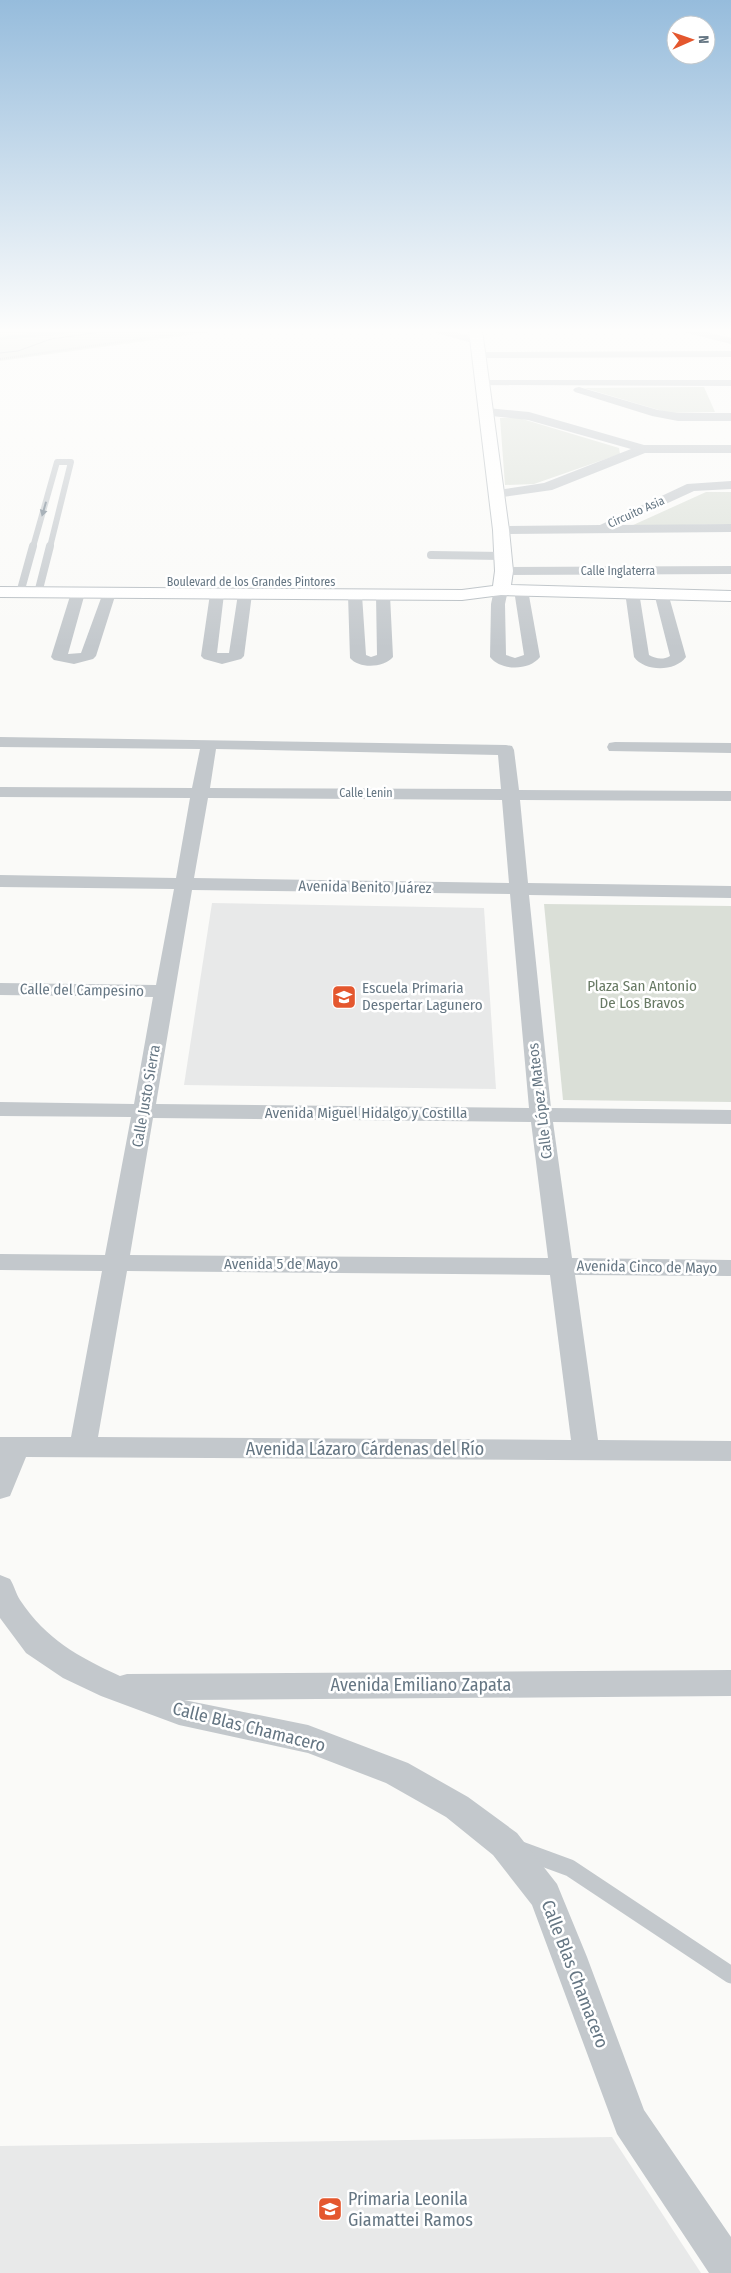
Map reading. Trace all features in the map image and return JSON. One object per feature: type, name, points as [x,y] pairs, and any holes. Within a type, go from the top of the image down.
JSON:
[{"type":"street","points":[[489,436],[504,563],[498,604],[498,657],[514,663],[527,662],[532,657],[521,590]]},
{"type":"street","points":[[596,436],[643,450],[731,449]]},
{"type":"street","points":[[496,494],[547,488],[643,450]]},
{"type":"street","name":"Circuito Asia","points":[[598,529],[692,487],[731,485]]},
{"type":"street","name":"Circuito Asia","points":[[501,530],[731,528]]},
{"type":"street","name":"Calle Inglaterra","points":[[504,563],[731,570]]},
{"type":"street","name":"Boulevard de los Grandes Pintores","points":[[0,580],[22,587]]},
{"type":"street","name":"Boulevard de los Grandes Pintores","points":[[0,592],[22,587],[461,583],[501,590]]},
{"type":"street","name":"Boulevard de los Grandes Pintores","points":[[40,587],[77,596],[108,597],[217,594],[462,595],[501,590],[731,596]]},
{"type":"street","points":[[632,592],[642,657],[650,662],[661,663],[673,662],[678,657],[662,593]]},
{"type":"street","points":[[217,594],[209,656],[222,659],[236,656],[245,594]]},
{"type":"street","points":[[355,595],[358,658],[372,662],[385,657],[383,595]]},
{"type":"street","points":[[77,596],[60,657],[65,659],[88,656],[108,597]]},
{"type":"street","points":[[0,742],[209,744]]},
{"type":"street","name":"Calle López Mateos","points":[[209,744],[506,750],[541,1114],[586,1450]]},
{"type":"street","name":"Calle Justo Sierra","points":[[83,1448],[209,744]]},
{"type":"street","points":[[615,747],[731,748]]},
{"type":"street","name":"Calle Lenin","points":[[0,792],[731,796]]},
{"type":"street","name":"Avenida Benito Juárez","points":[[0,881],[731,892]]},
{"type":"street","name":"Calle del Campesino","points":[[0,989],[164,991]]},
{"type":"street","name":"Avenida Miguel Hidalgo y Costilla","points":[[0,1109],[731,1117]]},
{"type":"street","name":"Avenida 5 de Mayo","points":[[0,1262],[562,1265]]},
{"type":"street","name":"Avenida Cinco de Mayo","points":[[562,1265],[731,1268]]},
{"type":"street","points":[[0,1488],[8,1447]]},
{"type":"street","name":"Avenida Lázaro Cárdenas del Río","points":[[8,1447],[731,1451]]},
{"type":"street","name":"Calle Blas Chamacero","points":[[0,1587],[6,1604],[38,1644],[74,1669],[112,1687],[179,1712],[308,1739],[397,1773],[457,1807],[505,1844],[545,1895],[570,1957],[630,2121],[731,2272]]},
{"type":"street","name":"Avenida Emiliano Zapata","points":[[112,1687],[731,1683]]},
{"type":"lane","points":[[22,587],[57,462],[71,462],[40,587]]},
{"type":"lane","points":[[431,555],[504,563]]},
{"type":"lane","points":[[505,1844],[570,1868],[731,1975]]},
{"type":"shaded area","name":"Escuela Primaria Despertar Lagunero","points":[[212,903],[484,908],[496,1089],[184,1085]]},
{"type":"shaded area","name":"Primaria Leonila Giamattei Ramos","points":[[612,2137],[701,2273],[0,2273],[0,2146]]},
{"type":"green space","points":[[501,436],[579,436],[619,448],[620,454],[534,484],[505,485]]},
{"type":"green space","points":[[706,492],[731,492],[731,524],[631,526]]},
{"type":"green space","name":"Plaza San Antonio De Los Bravos","points":[[544,904],[731,906],[731,1102],[563,1100]]},
{"type":"place","name":"Escuela Primaria Despertar Lagunero","points":[[344,997]]},
{"type":"place","name":"Primaria Leonila Giamattei Ramos","points":[[330,2209]]}]
